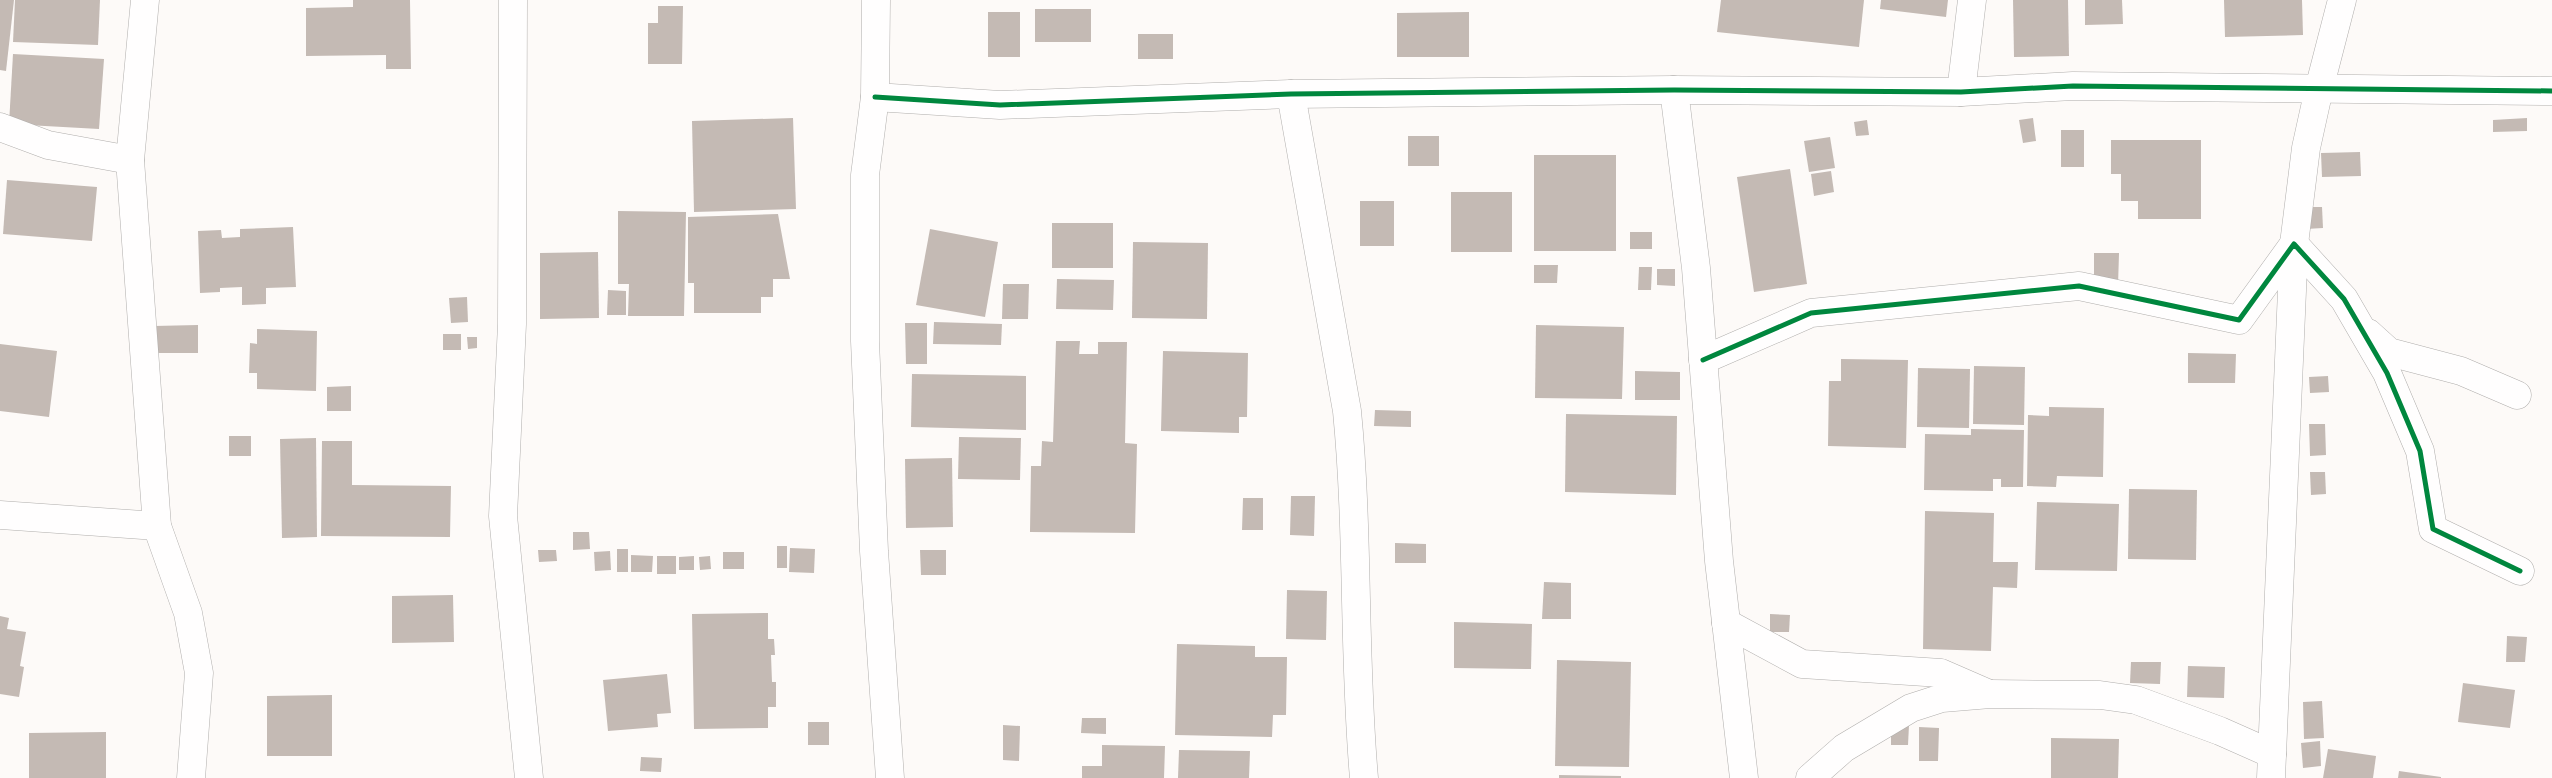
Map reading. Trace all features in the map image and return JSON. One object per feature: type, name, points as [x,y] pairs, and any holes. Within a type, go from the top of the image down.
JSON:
[{"type":"street","points":[[145,0],[130,160],[157,526],[188,613],[199,673],[191,778]]},
{"type":"street","points":[[513,0],[512,324],[503,516],[529,778]]},
{"type":"street","points":[[876,0],[874,97],[864,175],[865,350],[874,551],[890,778]]},
{"type":"street","points":[[1961,92],[1972,0]]},
{"type":"street","points":[[2272,766],[2294,244],[2306,148],[2342,0]]},
{"type":"street","points":[[874,97],[1000,105],[1291,94],[1674,90],[1961,92],[2073,86],[2552,91]]},
{"type":"street","points":[[1674,90],[1696,268],[1719,561],[1744,778]]},
{"type":"street","points":[[1291,94],[1347,411],[1352,458],[1359,726],[1364,778]]},
{"type":"street","points":[[0,127],[48,145],[130,160]]},
{"type":"street","points":[[2294,244],[2344,299],[2387,373],[2420,451],[2433,529],[2520,571]]},
{"type":"street","points":[[1703,360],[1811,313],[2079,286],[2239,320],[2294,244]]},
{"type":"street","points":[[2359,324],[2389,352],[2461,371],[2516,395]]},
{"type":"street","points":[[0,515],[157,526]]},
{"type":"street","points":[[1726,623],[1802,664],[1941,673],[1990,694]]},
{"type":"street","points":[[1810,778],[1844,748],[1911,708],[1942,698],[1990,694],[2100,695],[2136,700],[2220,731],[2272,766]]},
{"type":"building","points":[[0,0],[14,0],[6,71],[0,70]]},
{"type":"building","points":[[15,0],[100,0],[98,45],[13,42]]},
{"type":"building","points":[[353,0],[410,0],[411,69],[386,69],[386,55],[306,56],[306,8],[353,7]]},
{"type":"building","points":[[1721,0],[1864,0],[1859,47],[1717,32]]},
{"type":"building","points":[[1881,0],[1948,0],[1946,17],[1880,9]]},
{"type":"building","points":[[2013,0],[2068,0],[2069,56],[2014,57]]},
{"type":"building","points":[[2085,0],[2122,0],[2123,24],[2085,25]]},
{"type":"building","points":[[2224,0],[2302,0],[2303,35],[2225,37]]},
{"type":"building","points":[[658,6],[683,6],[682,64],[648,64],[648,23],[658,23]]},
{"type":"building","points":[[1035,9],[1091,9],[1091,42],[1035,42]]},
{"type":"building","points":[[988,12],[1020,12],[1020,57],[988,57]]},
{"type":"building","points":[[1469,12],[1469,57],[1397,57],[1397,13]]},
{"type":"building","points":[[1138,34],[1173,34],[1173,59],[1138,59]]},
{"type":"building","points":[[13,54],[104,59],[99,129],[9,124]]},
{"type":"building","points":[[793,118],[796,209],[694,212],[692,121]]},
{"type":"building","points":[[2033,118],[2036,141],[2023,143],[2019,120]]},
{"type":"building","points":[[2527,118],[2527,131],[2493,132],[2493,120]]},
{"type":"building","points":[[1867,120],[1869,135],[1856,136],[1854,122]]},
{"type":"building","points":[[2061,130],[2084,130],[2084,167],[2061,167]]},
{"type":"building","points":[[1408,136],[1439,136],[1439,166],[1408,166]]},
{"type":"building","points":[[1830,137],[1835,168],[1809,172],[1804,141]]},
{"type":"building","points":[[2111,140],[2201,140],[2201,219],[2138,219],[2138,201],[2121,201],[2121,174],[2111,174]]},
{"type":"building","points":[[2360,152],[2361,176],[2322,177],[2321,153]]},
{"type":"building","points":[[1534,155],[1616,155],[1616,251],[1534,251]]},
{"type":"building","points":[[1790,169],[1807,284],[1754,292],[1737,177]]},
{"type":"building","points":[[1831,171],[1834,192],[1814,196],[1811,174]]},
{"type":"building","points":[[7,180],[97,187],[92,241],[3,234]]},
{"type":"building","points":[[1451,192],[1512,192],[1512,252],[1451,252]]},
{"type":"building","points":[[1360,201],[1394,201],[1394,246],[1360,246]]},
{"type":"building","points":[[2306,207],[2322,207],[2323,228],[2306,229]]},
{"type":"building","points":[[618,211],[686,212],[684,316],[628,316],[629,284],[618,284]]},
{"type":"building","points":[[778,214],[790,279],[773,279],[773,297],[761,297],[761,313],[694,313],[694,283],[688,283],[688,217]]},
{"type":"building","points":[[1052,223],[1113,223],[1113,268],[1052,268]]},
{"type":"building","points":[[293,227],[296,287],[266,288],[266,304],[242,305],[242,287],[220,288],[220,292],[200,293],[198,231],[221,230],[222,238],[240,237],[240,229]]},
{"type":"building","points":[[930,229],[998,242],[985,317],[916,305]]},
{"type":"building","points":[[1630,232],[1652,232],[1652,249],[1630,249]]},
{"type":"building","points":[[1133,242],[1208,243],[1207,319],[1132,318]]},
{"type":"building","points":[[598,252],[599,318],[540,319],[540,253]]},
{"type":"building","points":[[2094,253],[2119,253],[2118,285],[2094,285]]},
{"type":"building","points":[[1534,265],[1558,265],[1557,283],[1534,283]]},
{"type":"building","points":[[1639,267],[1652,267],[1651,290],[1638,290]]},
{"type":"building","points":[[1657,269],[1675,269],[1675,286],[1657,285]]},
{"type":"building","points":[[1057,279],[1114,280],[1113,310],[1056,309]]},
{"type":"building","points":[[1003,284],[1029,284],[1028,319],[1002,319]]},
{"type":"building","points":[[608,290],[626,291],[626,315],[607,315]]},
{"type":"building","points":[[467,297],[468,322],[451,323],[449,298]]},
{"type":"building","points":[[934,322],[1002,324],[1001,345],[933,344]]},
{"type":"building","points":[[905,323],[927,323],[927,364],[906,364]]},
{"type":"building","points":[[198,325],[198,353],[154,353],[154,326]]},
{"type":"building","points":[[1536,325],[1624,327],[1622,399],[1535,398]]},
{"type":"building","points":[[257,329],[317,331],[316,391],[257,389],[257,373],[249,373],[250,343],[257,344]]},
{"type":"building","points":[[443,334],[461,334],[461,350],[443,350]]},
{"type":"building","points":[[467,337],[477,337],[477,348],[468,349]]},
{"type":"building","points":[[1056,341],[1080,341],[1079,354],[1098,354],[1098,342],[1127,342],[1125,443],[1137,444],[1135,533],[1030,532],[1031,466],[1041,466],[1042,441],[1053,442]]},
{"type":"building","points":[[0,344],[57,351],[49,417],[0,411]]},
{"type":"building","points":[[1163,351],[1248,353],[1247,417],[1239,417],[1239,433],[1161,431]]},
{"type":"building","points":[[2188,353],[2236,354],[2235,383],[2188,383]]},
{"type":"building","points":[[1841,359],[1908,360],[1906,448],[1828,446],[1829,381],[1841,381]]},
{"type":"building","points":[[1974,366],[2025,367],[2024,425],[1973,424]]},
{"type":"building","points":[[1918,368],[1970,369],[1969,428],[1917,427]]},
{"type":"building","points":[[1635,371],[1680,372],[1680,400],[1635,400]]},
{"type":"building","points":[[912,374],[1026,376],[1026,430],[911,427]]},
{"type":"building","points":[[2328,376],[2329,392],[2310,393],[2309,377]]},
{"type":"building","points":[[351,386],[351,411],[327,411],[327,387]]},
{"type":"building","points":[[2049,407],[2104,408],[2103,477],[2057,476],[2056,487],[2027,486],[2028,415],[2049,416]]},
{"type":"building","points":[[1375,410],[1411,411],[1411,427],[1374,426]]},
{"type":"building","points":[[1566,414],[1677,416],[1676,495],[1565,492]]},
{"type":"building","points":[[2309,424],[2325,424],[2326,455],[2310,456]]},
{"type":"building","points":[[1971,429],[2024,430],[2023,487],[2001,487],[2001,479],[1993,479],[1993,491],[1924,490],[1925,434],[1971,435]]},
{"type":"building","points":[[229,436],[251,436],[251,456],[229,456]]},
{"type":"building","points":[[959,437],[1021,438],[1020,480],[958,479]]},
{"type":"building","points":[[316,438],[317,537],[282,538],[280,439]]},
{"type":"building","points":[[322,441],[352,441],[352,485],[451,486],[450,537],[321,536]]},
{"type":"building","points":[[952,458],[953,527],[906,528],[905,459]]},
{"type":"building","points":[[2310,472],[2325,472],[2326,494],[2311,495]]},
{"type":"building","points":[[2129,489],[2197,490],[2196,560],[2128,559]]},
{"type":"building","points":[[1291,496],[1315,496],[1314,536],[1290,535]]},
{"type":"building","points":[[1243,498],[1263,498],[1263,530],[1242,530]]},
{"type":"building","points":[[2037,502],[2119,504],[2117,571],[2035,570]]},
{"type":"building","points":[[1925,511],[1994,513],[1993,562],[2018,562],[2017,588],[1993,587],[1991,651],[1923,649]]},
{"type":"building","points":[[573,532],[589,532],[590,549],[573,550]]},
{"type":"building","points":[[1395,543],[1426,544],[1426,563],[1395,563]]},
{"type":"building","points":[[777,546],[787,546],[787,568],[777,568]]},
{"type":"building","points":[[790,548],[815,549],[814,573],[789,572]]},
{"type":"building","points":[[617,549],[628,549],[628,572],[617,572]]},
{"type":"building","points":[[538,550],[556,550],[557,561],[539,562]]},
{"type":"building","points":[[920,550],[946,550],[946,575],[921,575]]},
{"type":"building","points":[[610,551],[611,570],[595,571],[594,552]]},
{"type":"building","points":[[723,552],[744,552],[744,569],[723,569]]},
{"type":"building","points":[[631,555],[653,556],[652,572],[631,572]]},
{"type":"building","points":[[657,556],[676,556],[676,574],[657,574]]},
{"type":"building","points":[[694,556],[694,570],[679,570],[679,557]]},
{"type":"building","points":[[710,556],[711,569],[700,570],[699,557]]},
{"type":"building","points":[[1544,582],[1571,583],[1571,619],[1542,619]]},
{"type":"building","points":[[1287,590],[1327,591],[1326,640],[1286,639]]},
{"type":"building","points":[[453,595],[454,642],[392,643],[392,596]]},
{"type":"building","points":[[768,613],[768,639],[774,639],[775,655],[771,655],[772,682],[776,682],[776,707],[768,707],[768,728],[694,729],[692,614]]},
{"type":"building","points":[[1770,614],[1790,615],[1789,632],[1770,632]]},
{"type":"building","points":[[0,616],[9,618],[7,629],[26,632],[20,666],[24,667],[19,697],[0,694]]},
{"type":"building","points":[[1454,622],[1532,624],[1531,669],[1454,668]]},
{"type":"building","points":[[2507,636],[2527,637],[2525,662],[2506,662]]},
{"type":"building","points":[[1177,644],[1255,646],[1255,657],[1287,657],[1286,715],[1273,715],[1272,737],[1175,735]]},
{"type":"building","points":[[1557,660],[1631,662],[1629,767],[1555,766]]},
{"type":"building","points":[[2131,662],[2161,662],[2160,684],[2130,683]]},
{"type":"building","points":[[2188,666],[2225,667],[2224,698],[2187,697]]},
{"type":"building","points":[[667,674],[671,713],[657,714],[658,727],[608,731],[603,680]]},
{"type":"building","points":[[2463,683],[2515,690],[2510,728],[2458,722]]},
{"type":"building","points":[[332,695],[332,756],[267,756],[267,696]]},
{"type":"building","points":[[2322,701],[2324,738],[2304,739],[2303,702]]},
{"type":"building","points":[[1082,718],[1106,718],[1106,734],[1081,733]]},
{"type":"building","points":[[808,722],[829,722],[829,745],[808,745]]},
{"type":"building","points":[[1003,725],[1020,726],[1019,761],[1003,760]]},
{"type":"building","points":[[1891,725],[1909,725],[1908,745],[1891,745]]},
{"type":"building","points":[[1919,727],[1939,728],[1938,761],[1919,761]]},
{"type":"building","points":[[106,732],[106,778],[29,778],[29,733]]},
{"type":"building","points":[[2051,738],[2119,739],[2118,778],[2051,778]]},
{"type":"building","points":[[2320,741],[2321,766],[2303,768],[2301,743]]},
{"type":"building","points":[[1102,745],[1165,746],[1164,778],[1082,778],[1082,766],[1102,766]]},
{"type":"building","points":[[2328,749],[2376,756],[2373,778],[2323,778]]},
{"type":"building","points":[[1179,750],[1250,751],[1249,778],[1178,778]]},
{"type":"building","points":[[641,757],[662,758],[661,772],[640,771]]},
{"type":"building","points":[[2399,771],[2441,777],[2441,778],[2398,778]]},
{"type":"building","points":[[1559,775],[1621,776],[1621,778],[1559,778]]},
{"type":"cycle path","points":[[875,97],[1000,105],[1291,94],[1674,90],[1961,92],[2073,86],[2552,91]]},
{"type":"cycle path","points":[[1703,360],[1811,313],[2079,286],[2239,320],[2294,244],[2344,299],[2387,373],[2420,451],[2433,529],[2520,571]]}]
